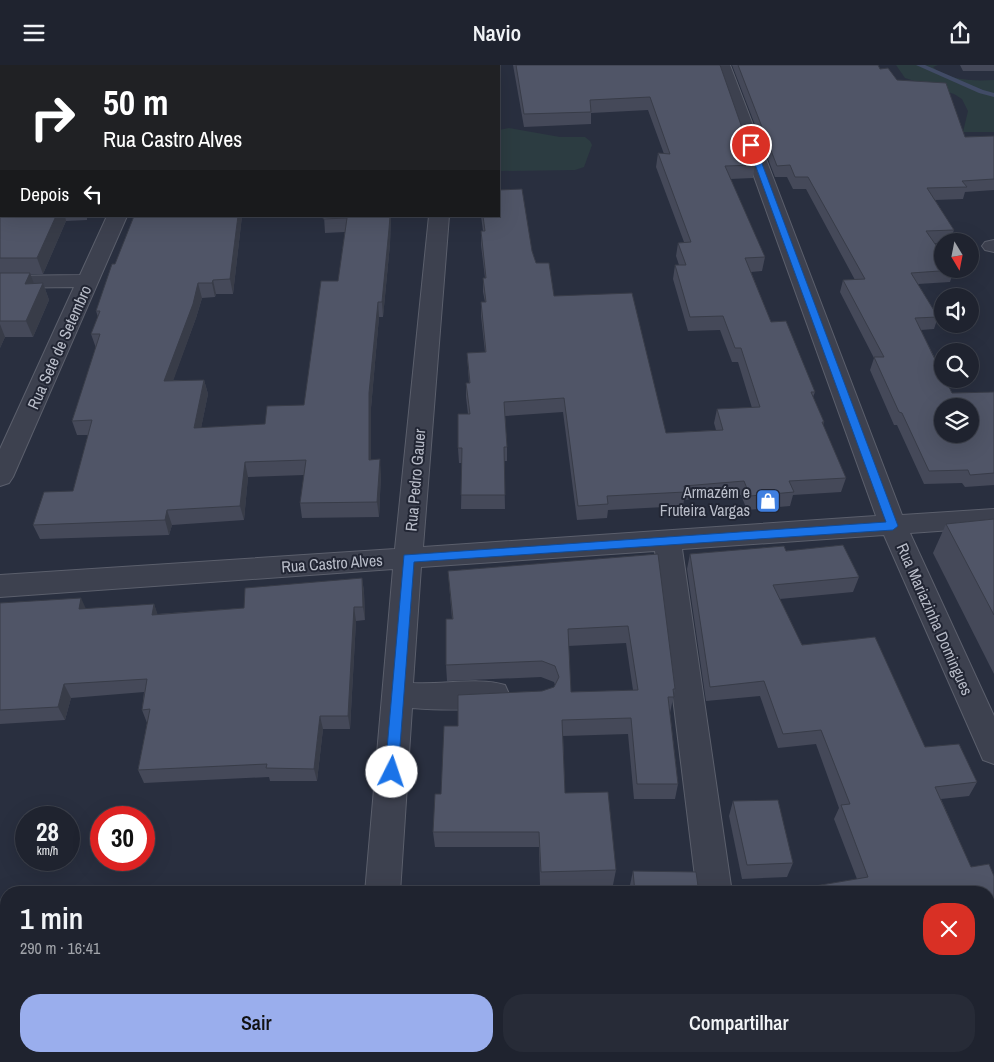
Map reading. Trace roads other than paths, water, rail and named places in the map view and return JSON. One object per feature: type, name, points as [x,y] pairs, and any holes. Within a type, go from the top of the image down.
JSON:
[{"type":"street","name":"Rua Mariazinha Domingues","points":[[722,65],[893,526],[994,750]]},
{"type":"street","name":"Rua Sete de Setembro","points":[[0,477],[117,217]]},
{"type":"street","name":"Rua Pedro Gauer","points":[[383,886],[408,558],[439,217]]},
{"type":"street","points":[[0,282],[88,281]]},
{"type":"street","name":"Rua Castro Alves","points":[[0,586],[994,518]]},
{"type":"street","points":[[667,540],[714,886]]},
{"type":"street","points":[[398,694],[432,697],[521,693]]},
{"type":"waterway","points":[[919,65],[981,92],[994,95]]},
{"type":"place","name":"Armazém e Fruteira Vargas","points":[[768,501]]}]
